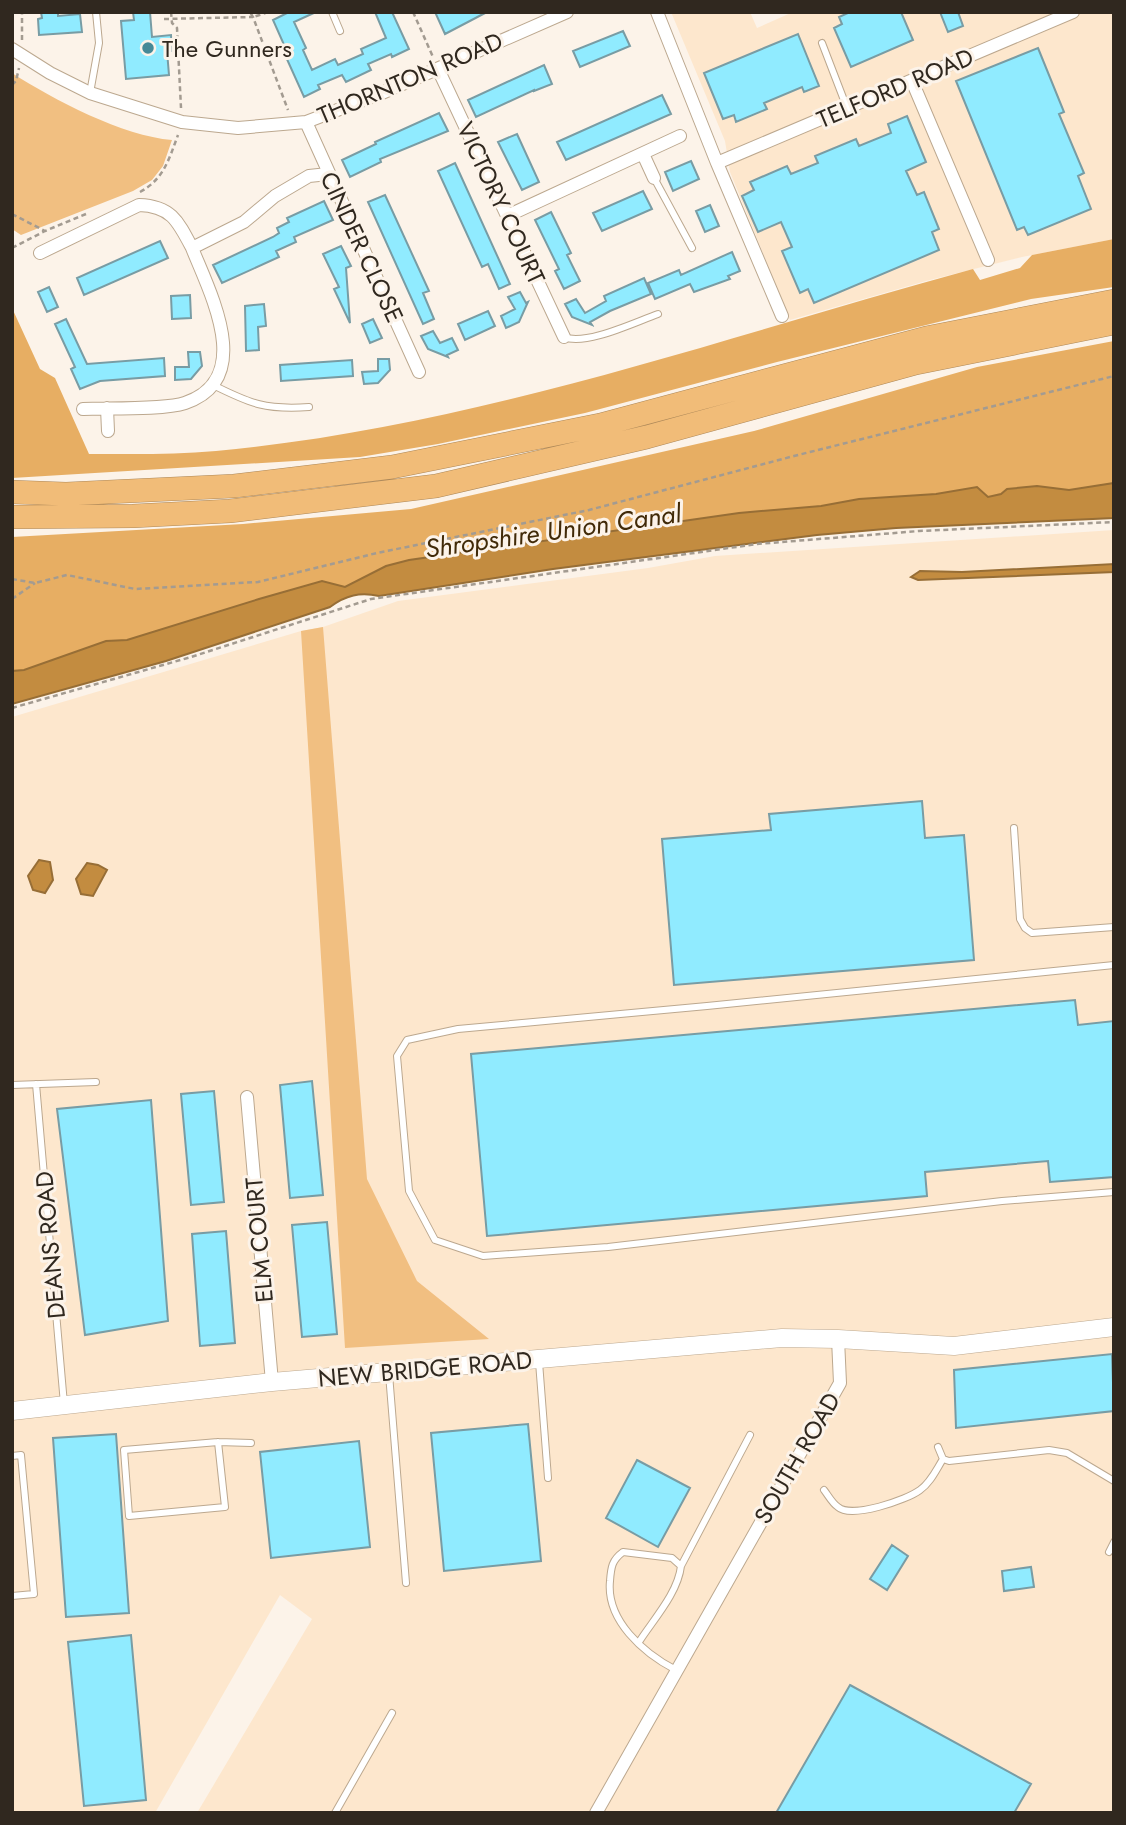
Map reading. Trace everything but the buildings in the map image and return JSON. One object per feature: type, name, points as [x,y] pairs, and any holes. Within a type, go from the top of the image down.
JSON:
[{"type":"highway","points":[[12,492],[66,494],[234,486],[391,467],[600,425],[926,338],[1114,300]]},
{"type":"highway","points":[[12,517],[133,516],[230,511],[436,486],[623,443],[916,363],[1114,323]]},
{"type":"street","name":"THORNTON ROAD","points":[[17,52],[50,73],[90,93],[182,122],[238,128],[299,122],[438,69],[567,12]]},
{"type":"street","points":[[657,12],[782,316]]},
{"type":"street","name":"TELFORD ROAD","points":[[717,163],[1073,12]]},
{"type":"street","name":"VICTORY COURT","points":[[438,69],[564,337]]},
{"type":"street","points":[[912,81],[988,260]]},
{"type":"street","name":"CINDER CLOSE","points":[[299,122],[328,174],[419,372]]},
{"type":"street","points":[[507,216],[680,136]]},
{"type":"street","points":[[643,154],[654,178]]},
{"type":"street","points":[[192,248],[244,222],[275,196],[309,177],[328,174]]},
{"type":"street","points":[[40,253],[139,205],[155,205],[167,211],[179,224],[217,309],[224,347],[221,368],[213,385],[205,393],[184,404],[83,409]]},
{"type":"street","points":[[107,408],[108,430]]},
{"type":"street","name":"ELM COURT","points":[[247,1097],[272,1382]]},
{"type":"street","points":[[838,1339],[954,1346],[1114,1327]]},
{"type":"street","name":"NEW BRIDGE ROAD","points":[[12,1411],[272,1382],[782,1338],[838,1339]]},
{"type":"street","name":"SOUTH ROAD","points":[[596,1813],[840,1383],[838,1339]]},
{"type":"lane","points":[[90,93],[99,43],[96,12]]},
{"type":"lane","points":[[332,12],[340,31]]},
{"type":"lane","points":[[822,43],[847,108]]},
{"type":"lane","points":[[654,178],[692,248]]},
{"type":"lane","points":[[564,337],[572,341],[608,332],[657,314]]},
{"type":"lane","points":[[213,385],[246,401],[278,410],[309,407]]},
{"type":"lane","points":[[1014,828],[1020,919],[1025,928],[1032,933],[1114,927]]},
{"type":"lane","points":[[1114,965],[734,1004],[458,1028],[407,1040],[397,1056],[409,1191],[435,1240],[483,1256],[608,1247],[1002,1201],[1114,1192]]},
{"type":"lane","points":[[12,1085],[96,1082]]},
{"type":"lane","name":"DEANS ROAD","points":[[36,1084],[65,1406]]},
{"type":"lane","points":[[539,1360],[548,1478]]},
{"type":"lane","points":[[389,1373],[406,1583]]},
{"type":"lane","points":[[639,1642],[672,1592],[680,1576],[681,1566],[750,1435]]},
{"type":"lane","points":[[218,1443],[225,1507],[129,1516],[124,1450],[218,1443],[251,1443]]},
{"type":"lane","points":[[938,1447],[943,1459],[949,1461],[1049,1450],[1067,1453],[1114,1481]]},
{"type":"lane","points":[[12,1456],[21,1455],[34,1594],[12,1596]]},
{"type":"lane","points":[[824,1490],[838,1508],[859,1512],[914,1494],[930,1481],[943,1459]]},
{"type":"lane","points":[[1108,1552],[1114,1542]]},
{"type":"lane","points":[[676,1670],[657,1660],[622,1625],[613,1609],[609,1590],[611,1567],[615,1558],[623,1552],[672,1558],[681,1566]]},
{"type":"lane","points":[[335,1813],[392,1713]]},
{"type":"path","points":[[17,52],[22,12]]},
{"type":"path","points":[[135,195],[159,178],[166,167],[182,122],[177,28],[172,23],[171,12]]},
{"type":"path","points":[[250,12],[299,122]]},
{"type":"path","points":[[164,19],[253,18],[269,12]]},
{"type":"path","points":[[414,12],[438,69]]},
{"type":"path","points":[[12,248],[96,210]]},
{"type":"path","points":[[12,214],[46,231]]},
{"type":"path","points":[[12,600],[35,583],[67,575],[135,589],[258,582],[377,553],[589,510],[1114,376]]},
{"type":"path","points":[[12,708],[191,657],[371,599],[757,544],[919,531],[1114,522]]},
{"type":"path","points":[[12,579],[35,583]]},
{"type":"shaded area","points":[[671,12],[750,12],[757,28],[793,12],[1114,12],[1114,239],[1022,257],[926,281],[790,320],[730,172],[725,141]]},
{"type":"shaded area","points":[[12,73],[89,115],[132,132],[172,140],[163,166],[152,180],[133,191],[21,235],[12,229]]},
{"type":"shaded area","points":[[1114,239],[1114,287],[1031,299],[585,413],[438,444],[360,457],[12,478],[12,308],[40,369],[55,378],[89,454],[216,451],[313,439],[504,401],[598,377],[973,269],[980,280],[1020,268],[1032,255]]},
{"type":"shaded area","points":[[1114,341],[1114,483],[1069,490],[1037,486],[1007,489],[1001,494],[988,497],[977,488],[936,494],[859,499],[821,506],[739,513],[409,560],[386,566],[345,587],[322,581],[127,640],[106,641],[24,670],[12,671],[12,537],[243,524],[411,509],[754,431],[977,367]]},
{"type":"shaded area","points":[[1114,483],[1114,518],[896,528],[817,535],[553,569],[379,596],[353,596],[330,607],[166,661],[12,704],[12,671],[24,670],[106,641],[127,640],[322,581],[345,587],[386,566],[409,560],[739,513],[821,506],[859,499],[936,494],[977,487],[988,497],[1001,494],[1007,489],[1037,486],[1069,490]]},
{"type":"shaded area","points":[[1114,530],[1114,1813],[197,1813],[312,1619],[280,1595],[155,1813],[12,1813],[12,717],[301,631],[323,627],[398,601],[648,568],[715,556]]},
{"type":"shaded area","points":[[1114,564],[1114,572],[918,580],[911,577],[920,571],[962,572]]},
{"type":"shaded area","points":[[323,627],[367,1179],[417,1281],[489,1339],[345,1348],[301,631]]},
{"type":"shaded area","points":[[39,860],[50,862],[53,880],[45,893],[33,890],[28,876]]},
{"type":"shaded area","points":[[87,863],[107,870],[93,896],[81,894],[76,879]]},
{"type":"place","name":"The Gunners","points":[[148,48]]},
{"type":"water label","name":"Shropshire Union Canal","points":[[553,531]]}]
